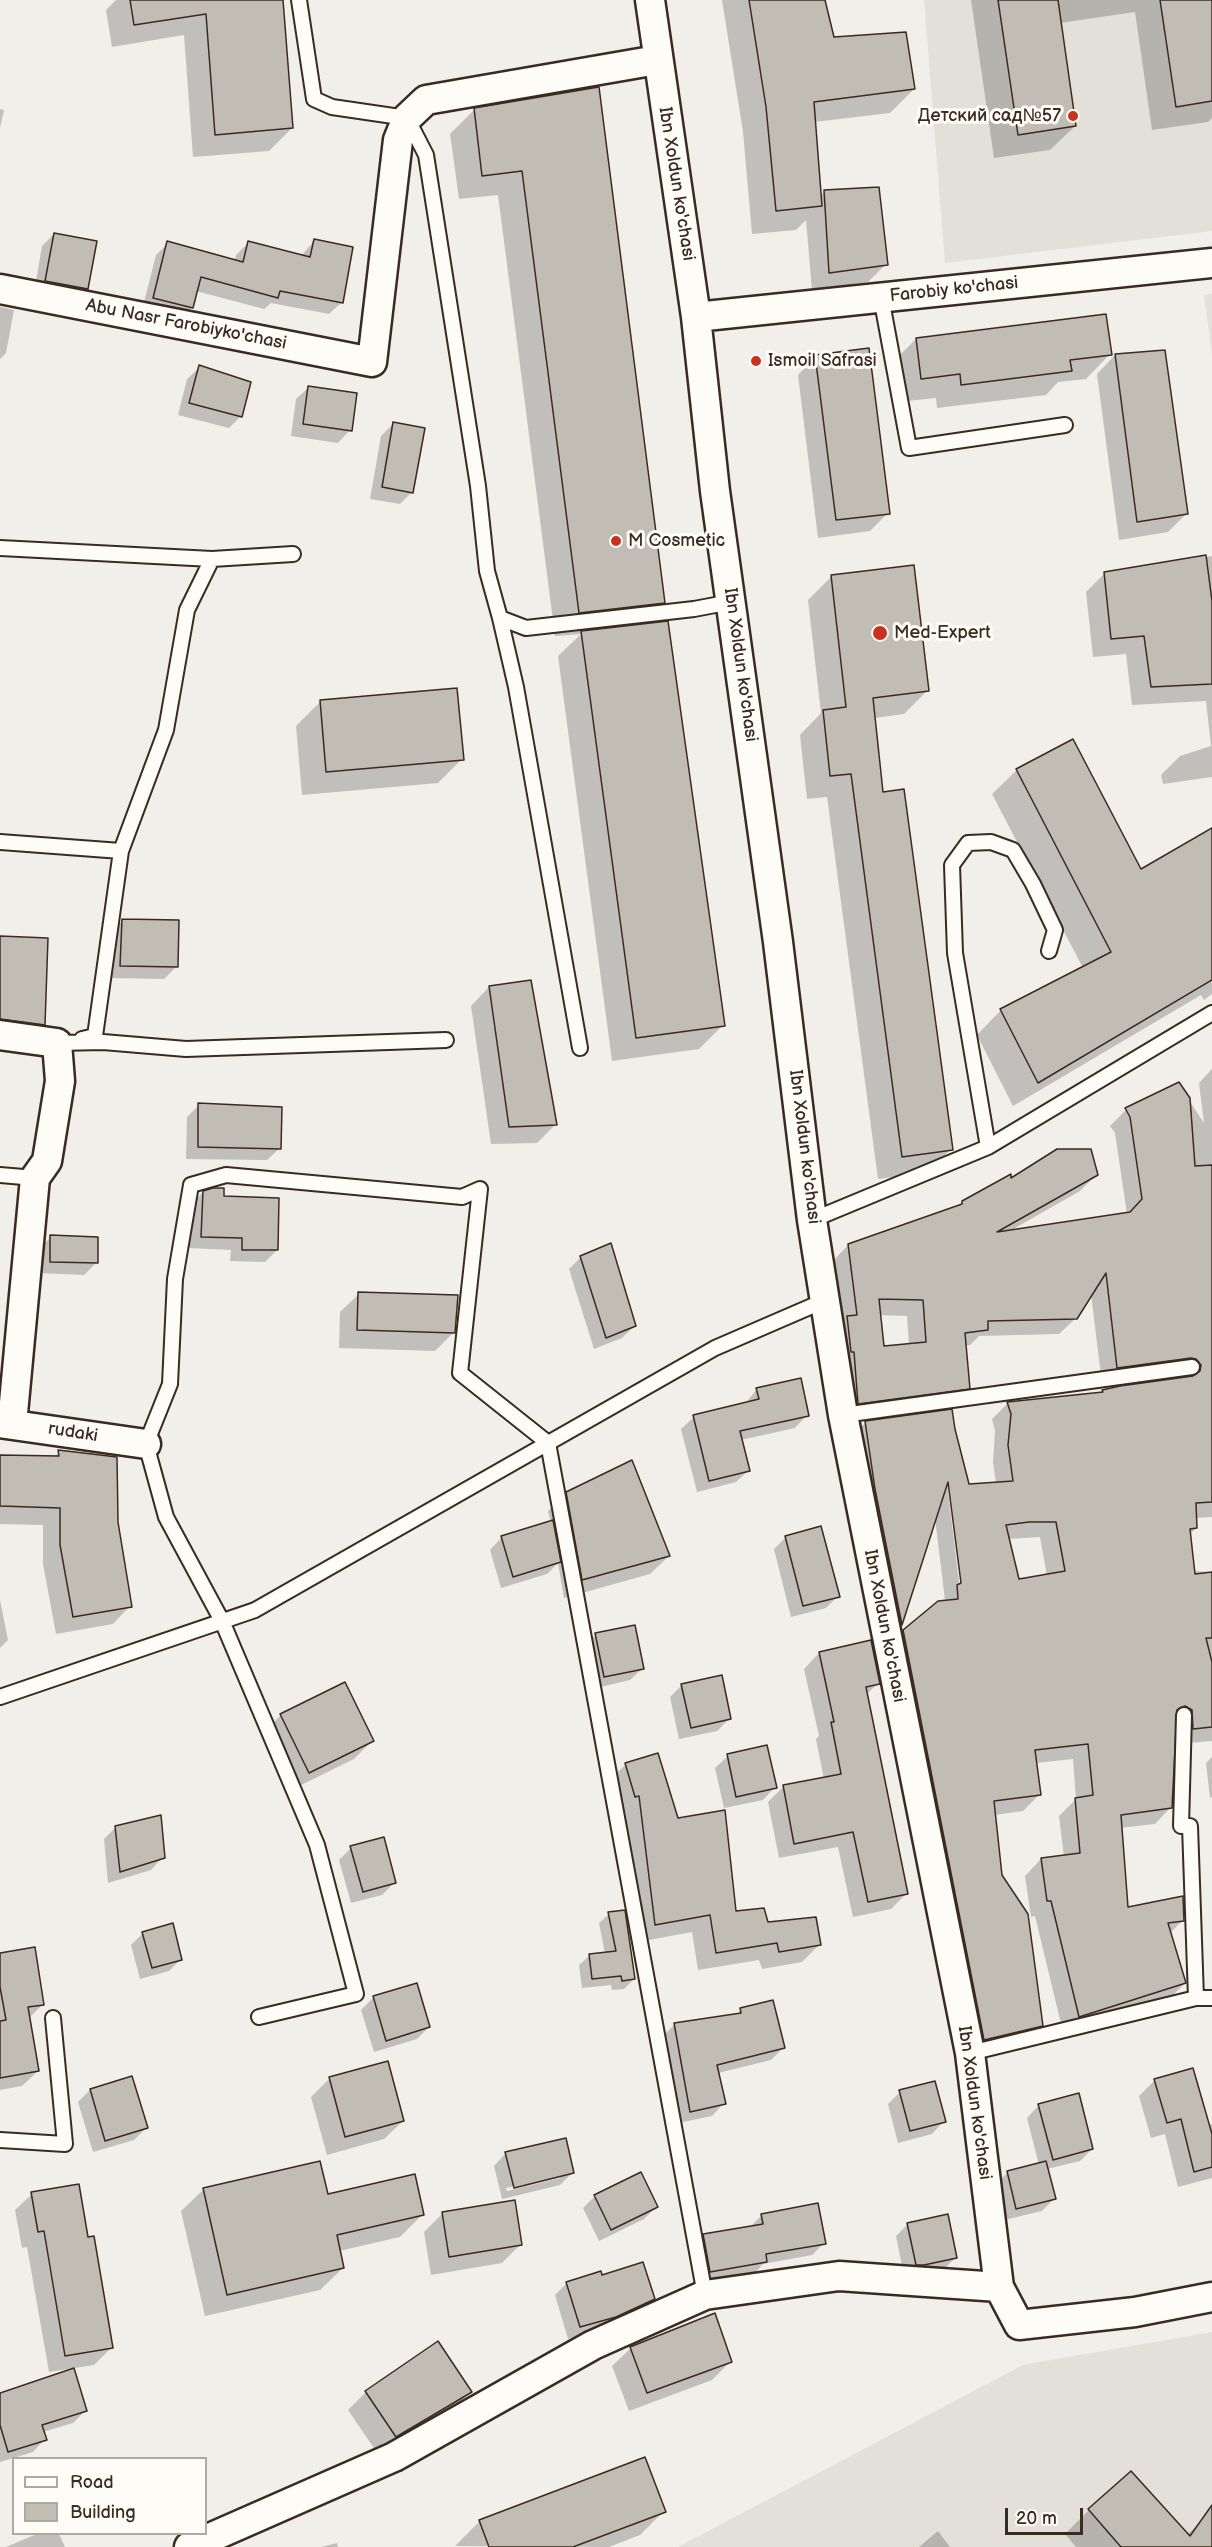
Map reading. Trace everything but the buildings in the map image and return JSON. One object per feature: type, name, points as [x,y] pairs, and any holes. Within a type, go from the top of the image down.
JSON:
[{"type":"street","name":"Ibn Xoldun ko'chasi","points":[[650,0],[696,317],[715,491],[778,942],[812,1220],[843,1415],[969,2053],[999,2287],[1018,2325],[1136,2312],[1212,2297]]},
{"type":"street","points":[[407,117],[426,100],[657,60]]},
{"type":"street","name":"Abu Nasr Farobiyko'chasi","points":[[0,289],[372,362],[398,140],[407,117]]},
{"type":"street","name":"Farobiy ko'chasi","points":[[696,317],[1212,263]]},
{"type":"street","points":[[0,1035],[57,1043],[60,1082],[47,1161],[35,1178],[6,1423]]},
{"type":"street","name":"rudaki","points":[[6,1423],[146,1444]]},
{"type":"street","points":[[189,2547],[394,2457],[593,2344],[705,2295],[839,2276],[999,2287]]},
{"type":"lane","points":[[299,0],[314,99],[332,107],[407,117],[426,155],[478,486],[488,571],[516,687],[580,1048]]},
{"type":"lane","points":[[881,297],[909,448],[1065,425]]},
{"type":"lane","points":[[0,548],[212,559],[293,554]]},
{"type":"lane","points":[[57,1043],[95,1036],[121,851],[166,730],[187,610],[212,559]]},
{"type":"lane","points":[[500,618],[526,628],[694,609],[731,602]]},
{"type":"lane","points":[[0,842],[121,851]]},
{"type":"lane","points":[[988,1147],[955,953],[952,865],[968,843],[991,842],[1013,850],[1033,884],[1055,930],[1049,951]]},
{"type":"lane","points":[[812,1220],[988,1147],[1212,1013]]},
{"type":"lane","points":[[57,1043],[103,1042],[186,1049],[446,1040]]},
{"type":"lane","points":[[260,2017],[356,1994],[317,1845],[222,1621],[166,1517],[146,1444],[170,1384],[175,1279],[190,1185],[226,1174],[462,1197],[480,1189],[460,1373],[548,1443],[705,2295]]},
{"type":"lane","points":[[0,1175],[35,1178]]},
{"type":"lane","points":[[0,1697],[255,1610],[715,1348],[826,1300]]},
{"type":"lane","points":[[843,1415],[1192,1367]]},
{"type":"lane","points":[[1184,1715],[1181,1826],[1190,1826],[1196,1998]]},
{"type":"lane","points":[[969,2053],[1196,1998],[1212,1998]]},
{"type":"lane","points":[[0,2140],[65,2144],[52,2018]]},
{"type":"shaded area","name":"Детский сад№57","points":[[924,0],[1212,0],[1212,231],[945,263]]},
{"type":"shaded area","points":[[1212,294],[1212,354],[1204,295]]},
{"type":"shaded area","points":[[1212,2332],[1212,2547],[678,2547],[1023,2365]]},
{"type":"place","name":"Детский сад№57","points":[[1073,116]]},
{"type":"place","name":"Ismoil Safrasi","points":[[756,361]]},
{"type":"place","name":"M Cosmetic","points":[[616,541]]},
{"type":"place","name":"Med-Expert","points":[[880,633]]}]
